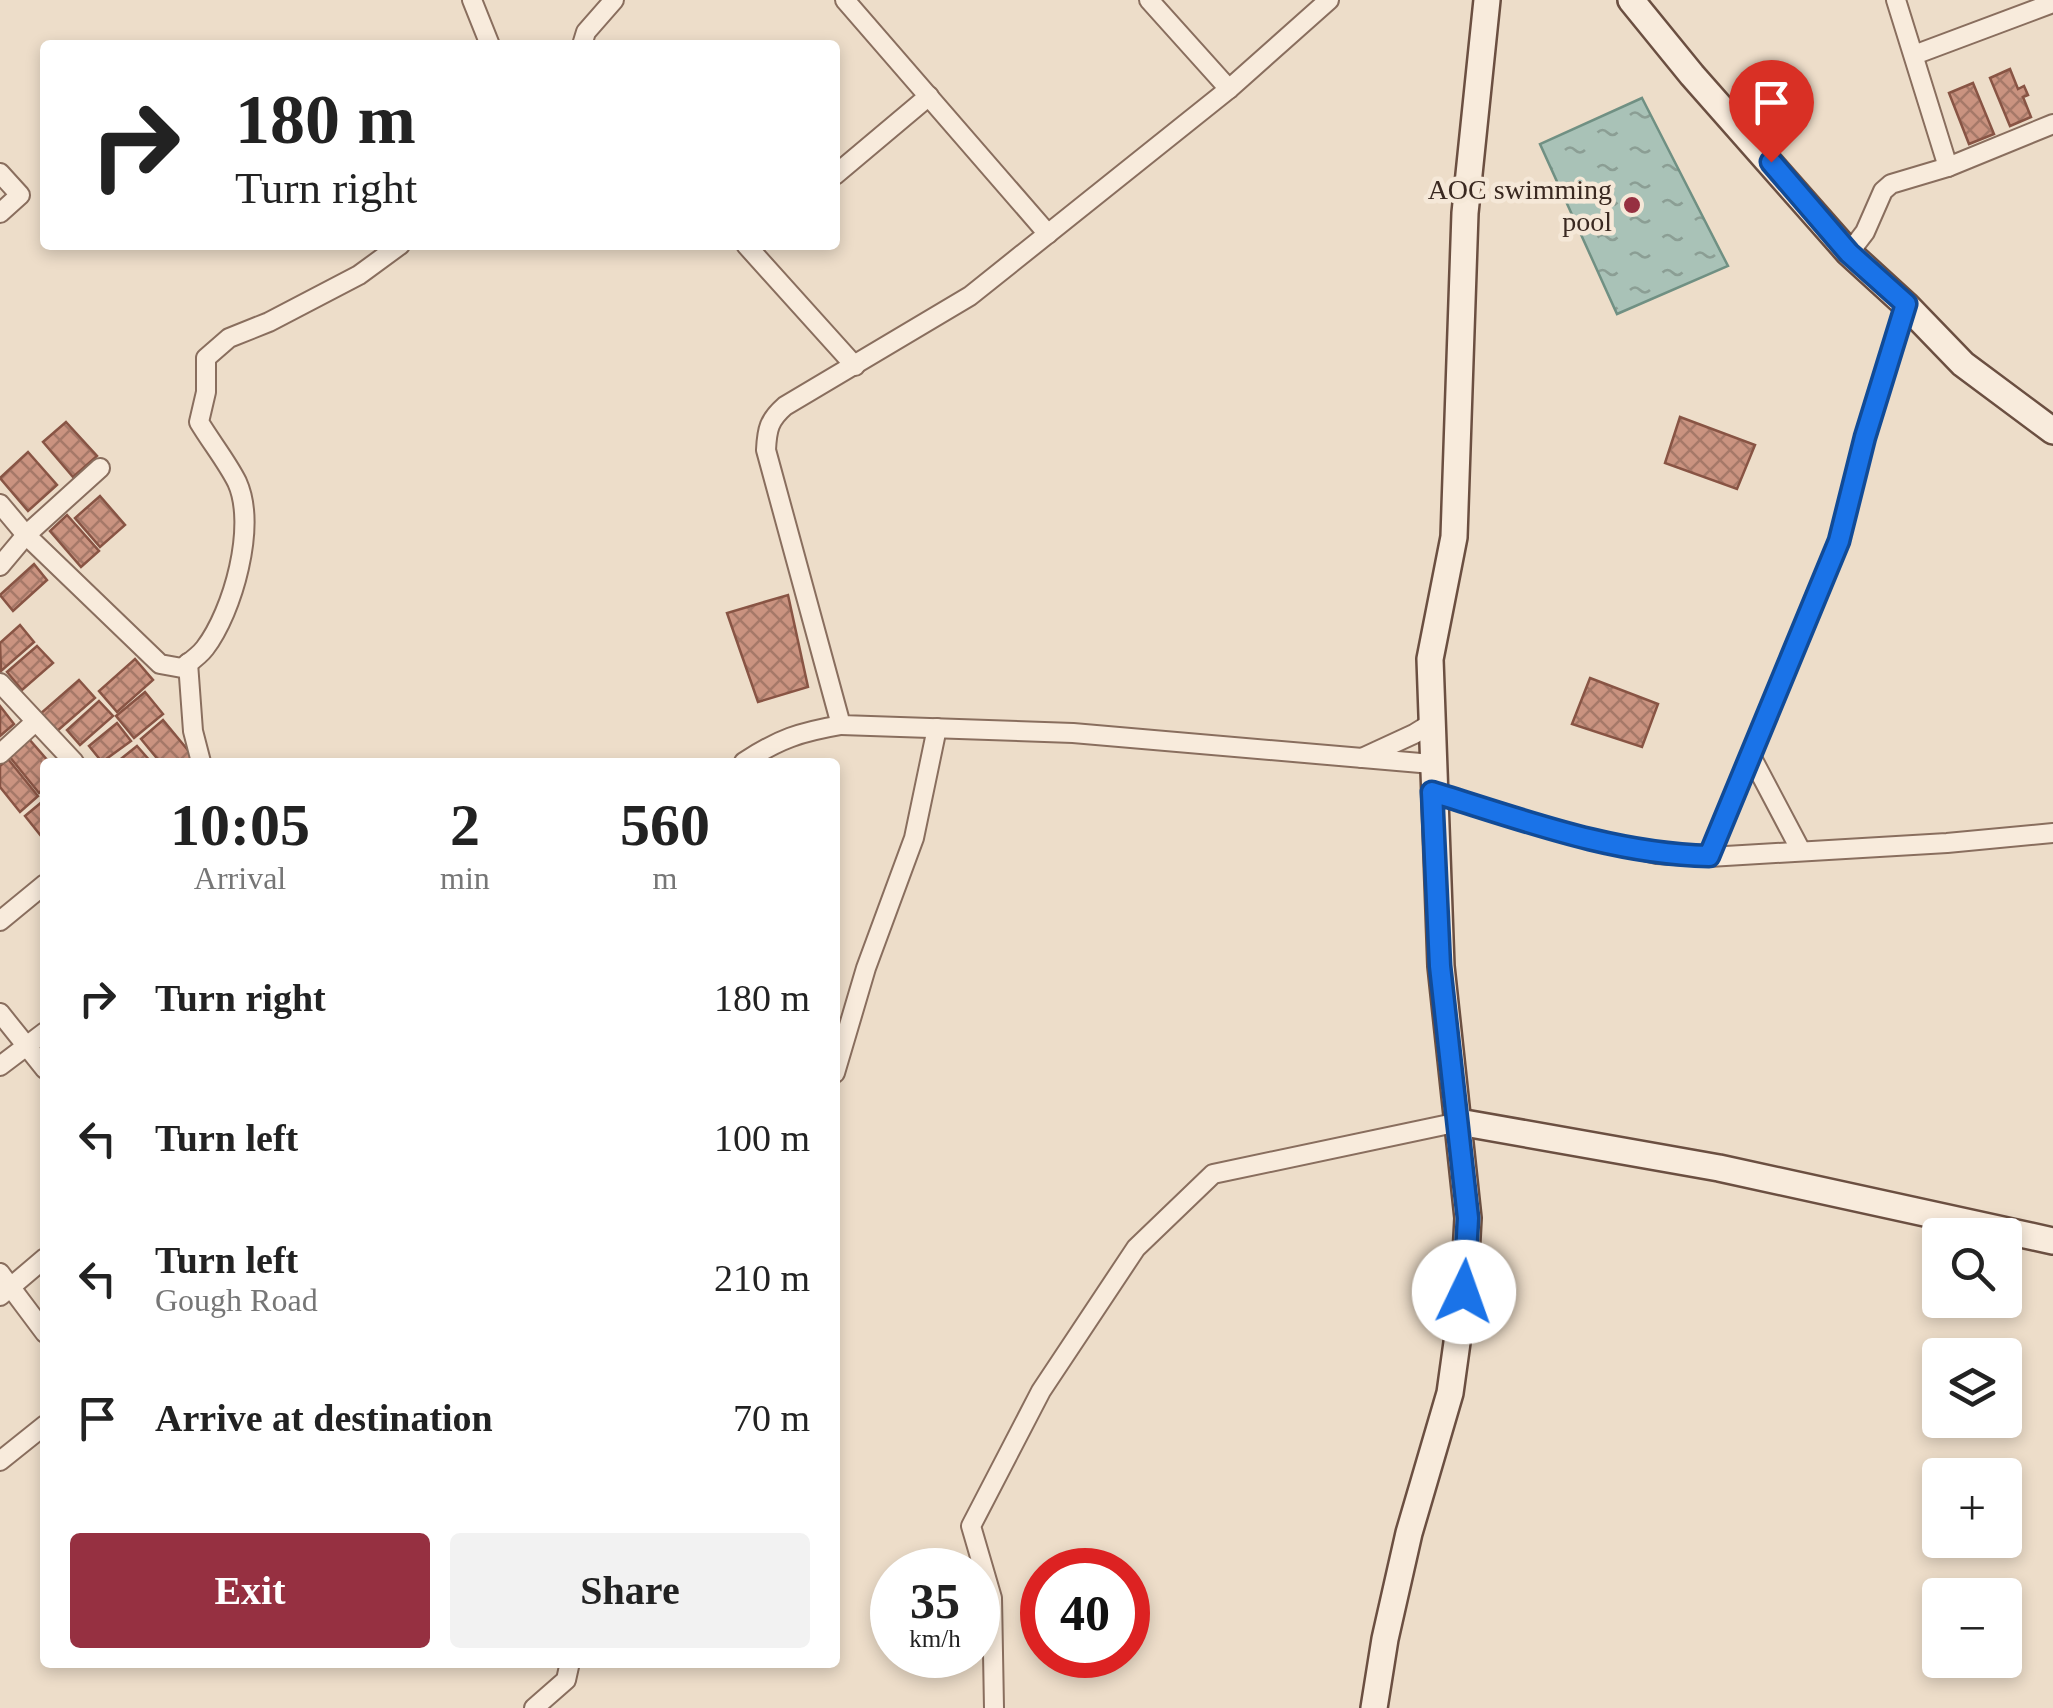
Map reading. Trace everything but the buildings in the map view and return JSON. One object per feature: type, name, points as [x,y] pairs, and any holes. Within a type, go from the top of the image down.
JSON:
[{"type":"street","points":[[472,0],[488,40]]},
{"type":"street","points":[[584,40],[614,0]]},
{"type":"street","points":[[846,0],[1048,234]]},
{"type":"street","points":[[1149,0],[1229,89]]},
{"type":"street","points":[[841,726],[766,450],[772,417],[970,296],[1229,89],[1330,0]]},
{"type":"street","points":[[1374,1708],[1409,1533],[1450,1393],[1458,1350],[1468,1218],[1440,966],[1430,660],[1454,537],[1465,213],[1487,0]]},
{"type":"street","points":[[1632,0],[1692,75],[1849,253],[1906,304],[1976,376],[2053,431]]},
{"type":"street","points":[[1896,0],[1948,167]]},
{"type":"street","points":[[1914,56],[2053,4]]},
{"type":"street","points":[[840,171],[929,96]]},
{"type":"street","points":[[1849,253],[1865,232],[1882,191],[1891,184],[1948,167],[2053,124]]},
{"type":"street","points":[[0,174],[20,195],[0,213]]},
{"type":"street","points":[[0,504],[26,535],[160,664],[182,668],[202,653],[225,613],[237,581],[244,522],[238,485],[199,422],[206,392],[206,358],[229,338],[269,322],[359,275],[393,250]]},
{"type":"street","points":[[753,250],[855,366]]},
{"type":"street","points":[[1709,856],[1839,541],[1906,304]]},
{"type":"street","points":[[0,566],[26,535],[100,468]]},
{"type":"street","points":[[188,664],[193,730],[200,758]]},
{"type":"street","points":[[0,683],[70,758]]},
{"type":"street","points":[[1361,758],[1434,721]]},
{"type":"street","points":[[0,754],[36,722]]},
{"type":"street","points":[[750,758],[777,740],[841,726],[1073,733],[1432,764]]},
{"type":"street","points":[[840,1057],[866,968],[914,838],[937,728]]},
{"type":"street","points":[[1752,758],[1800,849]]},
{"type":"street","points":[[1432,792],[1656,854],[1709,856],[2053,833]]},
{"type":"street","points":[[0,921],[40,888]]},
{"type":"street","points":[[0,1014],[40,1063]]},
{"type":"street","points":[[0,1066],[40,1036]]},
{"type":"street","points":[[994,1708],[992,1598],[971,1526],[1041,1391],[1136,1248],[1213,1174],[1459,1122],[1719,1168],[2053,1241]]},
{"type":"street","points":[[40,1261],[4,1286],[40,1327]]},
{"type":"street","points":[[0,1461],[40,1429]]},
{"type":"street","points":[[534,1708],[566,1680],[569,1668]]},
{"type":"water","name":"AOC swimming pool","points":[[1642,98],[1728,266],[1617,314],[1540,144]]},
{"type":"place","name":"AOC swimming pool","points":[[1632,205]]},
{"type":"route","points":[[1464,1292],[1468,1218],[1440,966],[1432,792],[1616,846],[1656,854],[1709,856],[1839,541],[1865,437],[1906,304],[1849,253],[1771,162]]}]
